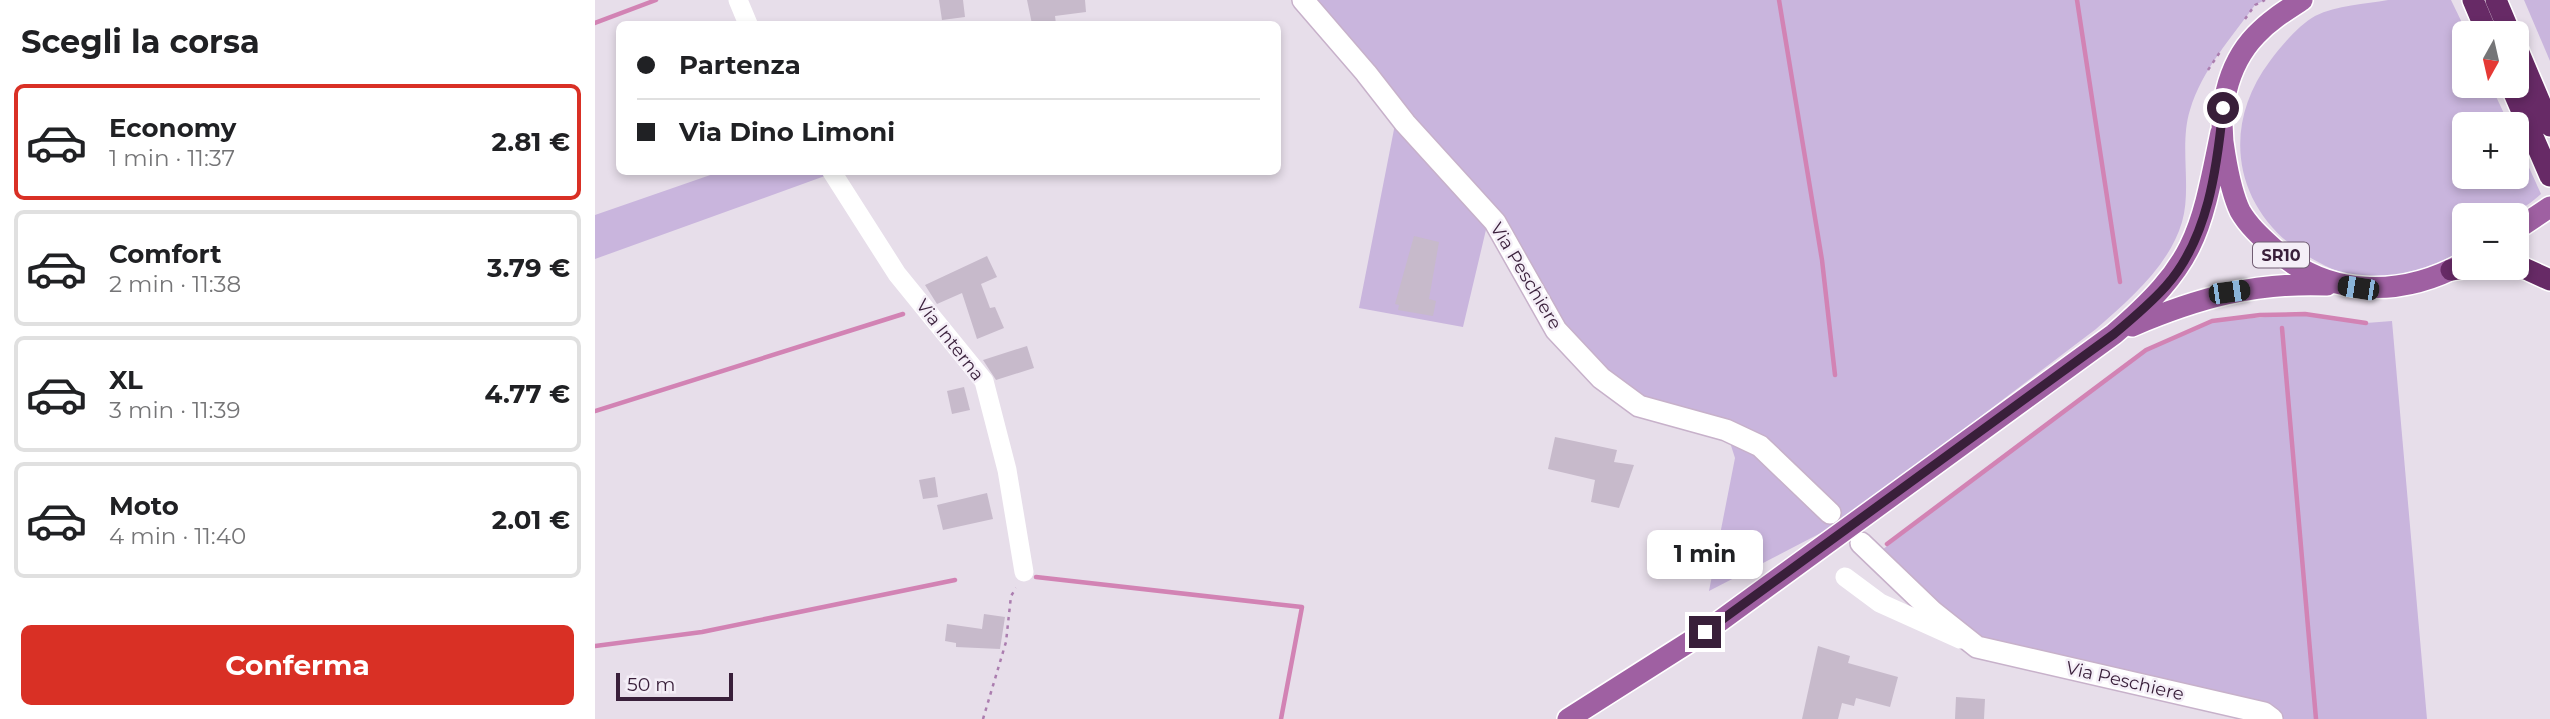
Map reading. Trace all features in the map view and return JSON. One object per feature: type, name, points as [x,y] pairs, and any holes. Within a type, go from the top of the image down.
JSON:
[{"type":"highway","points":[[2473,0],[2482,21]]},
{"type":"highway","points":[[2496,0],[2505,21]]},
{"type":"highway","points":[[2529,76],[2550,126]]},
{"type":"highway","points":[[2516,98],[2550,176]]},
{"type":"highway","points":[[2529,270],[2550,280]]},
{"type":"main road","name":"SR10","points":[[1568,719],[1738,609],[2114,334],[2167,285],[2194,242],[2205,214],[2227,91],[2239,61],[2254,37],[2276,16],[2302,0]]},
{"type":"main road","name":"SR10","points":[[2221,132],[2233,194],[2252,228],[2294,265],[2314,276],[2342,285]]},
{"type":"main road","points":[[2529,221],[2550,206]]},
{"type":"main road","name":"SR10","points":[[2114,334],[2186,303],[2229,292],[2297,284],[2401,286],[2452,270]]},
{"type":"street","points":[[738,0],[747,21]]},
{"type":"street","name":"Via Peschiere","points":[[1303,0],[1405,123],[1496,222],[1556,330],[1601,378],[1639,406],[1726,430],[1760,446],[1830,513]]},
{"type":"street","name":"Via Interna","points":[[834,175],[897,274],[984,381],[1007,470],[1024,572]]},
{"type":"street","name":"Via Peschiere","points":[[1861,543],[1933,612],[1977,647]]},
{"type":"street","name":"Via Peschiere","points":[[1845,577],[1880,603],[1977,647],[2264,713],[2272,719]]},
{"type":"path","points":[[983,719],[1006,642],[1011,596],[1024,572]]},
{"type":"shaded area","points":[[1303,0],[2265,0],[2255,5],[2227,42],[2195,95],[2187,123],[2186,195],[2182,222],[2168,253],[2147,281],[2096,329],[1840,523],[1709,591],[1735,458],[1726,430],[1639,406],[1601,378],[1489,217],[1463,327],[1359,308],[1397,114]]},
{"type":"shaded area","points":[[2388,0],[2451,0],[2461,21],[2452,21],[2452,98],[2497,98],[2503,112],[2452,112],[2452,189],[2529,189],[2529,168],[2541,194],[2529,204],[2452,203],[2452,257],[2432,268],[2377,276],[2347,274],[2325,266],[2280,235],[2262,214],[2249,191],[2242,165],[2240,139],[2244,113],[2254,86],[2270,61],[2297,30],[2315,16],[2342,7]]},
{"type":"shaded area","points":[[2524,0],[2550,0],[2550,61]]},
{"type":"shaded area","points":[[710,175],[827,175],[595,259],[595,215]]},
{"type":"shaded area","points":[[2305,314],[2366,323],[2392,321],[2427,719],[2272,719],[1977,647],[1874,556],[2146,350],[2212,321]]},
{"type":"building","points":[[939,0],[963,0],[965,17],[942,20]]},
{"type":"building","points":[[1027,0],[1085,0],[1086,12],[1055,16],[1056,21],[1031,21]]},
{"type":"building","points":[[1414,236],[1439,242],[1429,299],[1436,301],[1433,316],[1398,310],[1399,305],[1395,304]]},
{"type":"building","points":[[987,256],[997,277],[981,284],[990,308],[995,307],[1004,328],[977,339],[962,293],[937,304],[925,285]]},
{"type":"building","points":[[1027,346],[1034,368],[996,380],[983,360]]},
{"type":"building","points":[[964,387],[970,410],[952,414],[947,391]]},
{"type":"building","points":[[1555,437],[1617,450],[1614,462],[1634,465],[1619,508],[1591,502],[1595,480],[1548,469]]},
{"type":"building","points":[[935,477],[938,497],[923,499],[919,480]]},
{"type":"building","points":[[987,493],[993,519],[943,530],[937,505]]},
{"type":"building","points":[[984,614],[1005,617],[1000,649],[956,647],[956,643],[945,641],[947,624],[982,629]]},
{"type":"building","points":[[1818,646],[1850,656],[1848,663],[1898,677],[1890,707],[1856,698],[1854,706],[1842,703],[1838,719],[1802,719]]},
{"type":"building","points":[[1956,697],[1985,699],[1984,719],[1955,719]]},
{"type":"waterway","points":[[595,23],[656,0]]},
{"type":"waterway","points":[[1779,0],[1822,260],[1835,375]]},
{"type":"waterway","points":[[2077,0],[2120,282]]},
{"type":"waterway","points":[[595,411],[903,314]]},
{"type":"waterway","points":[[1887,544],[2146,350],[2212,321],[2260,315],[2305,314],[2366,323]]},
{"type":"waterway","points":[[2282,328],[2316,719]]},
{"type":"waterway","points":[[1036,577],[1302,607],[1281,719]]},
{"type":"waterway","points":[[595,646],[702,632],[955,580]]},
{"type":"route","points":[[1705,632],[2114,334],[2167,285],[2194,242],[2205,214],[2223,108]]}]
